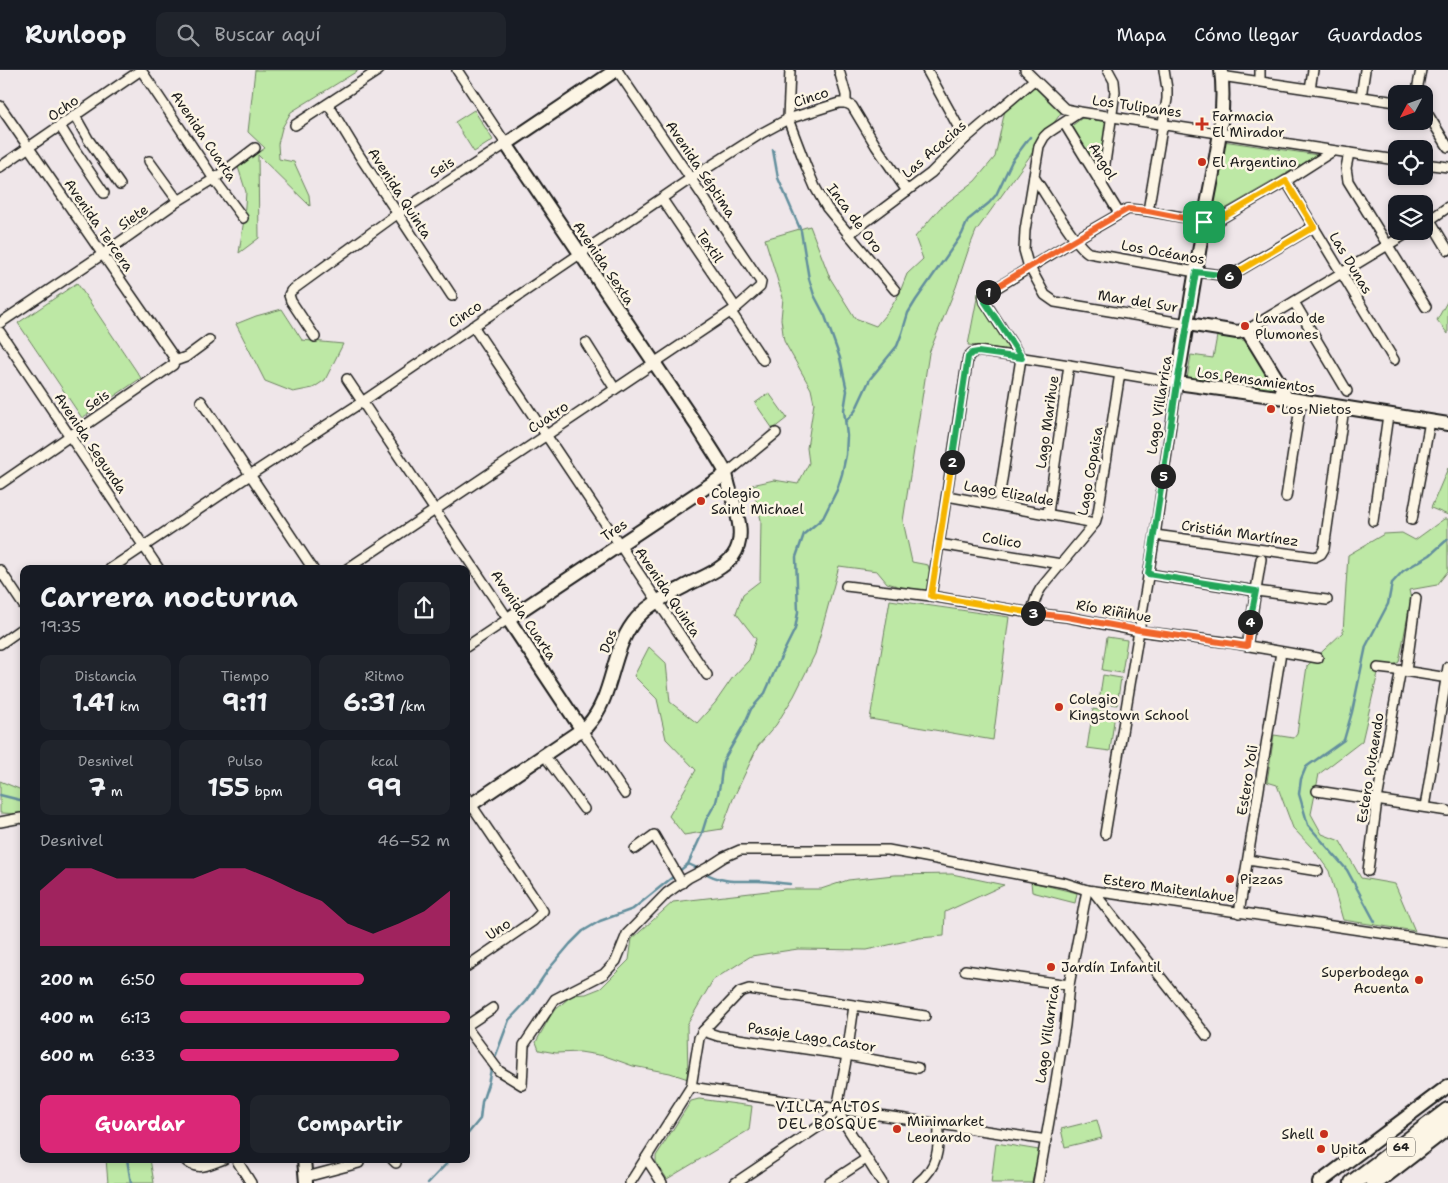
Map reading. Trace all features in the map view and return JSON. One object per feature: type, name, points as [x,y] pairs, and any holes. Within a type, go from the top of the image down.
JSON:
[{"type":"highway","name":"64","points":[[1353,1183],[1448,1111]]},
{"type":"highway","name":"64","points":[[1374,1183],[1448,1126]]},
{"type":"highway","points":[[1391,1183],[1448,1141]]},
{"type":"street","name":"Ocho","points":[[0,167],[141,70]]},
{"type":"street","name":"Avenida Cuarta","points":[[141,70],[214,179],[243,218]]},
{"type":"street","points":[[295,125],[379,70]]},
{"type":"street","name":"Avenida Sexta","points":[[457,70],[697,426],[726,474]]},
{"type":"street","name":"Seis","points":[[315,338],[291,301],[289,295],[291,291],[396,214],[506,144],[616,70]]},
{"type":"street","name":"Avenida Séptima","points":[[616,70],[761,284]]},
{"type":"street","name":"Inca de Oro","points":[[790,70],[788,119],[815,187],[848,235],[895,290]]},
{"type":"street","points":[[839,70],[846,95],[846,103],[852,106],[876,146],[907,191]]},
{"type":"street","points":[[927,70],[965,139]]},
{"type":"street","points":[[1025,70],[1066,108],[1080,112]]},
{"type":"street","points":[[1102,184],[1114,86],[1112,76],[1108,70]]},
{"type":"street","points":[[1148,211],[1167,89],[1164,70]]},
{"type":"street","points":[[1260,70],[1260,81]]},
{"type":"street","points":[[1310,89],[1313,70]]},
{"type":"street","points":[[1361,97],[1365,70]]},
{"type":"street","points":[[1418,85],[1420,70]]},
{"type":"street","points":[[1221,73],[1388,101]]},
{"type":"street","name":"Lago Villarrica","points":[[1105,834],[1219,132],[1222,95],[1221,73]]},
{"type":"street","name":"Las Acacias","points":[[848,235],[931,173],[965,139],[1034,80]]},
{"type":"street","name":"Cinco","points":[[116,565],[250,474],[362,402],[690,179],[762,133],[788,119],[839,103],[846,103]]},
{"type":"street","name":"Avenida Quinta","points":[[328,104],[396,214],[452,296]]},
{"type":"street","name":"Avenida Tercera","points":[[0,106],[175,361]]},
{"type":"street","name":"Los Tulipanes","points":[[1080,112],[1388,159]]},
{"type":"street","name":"Mar del Sur","points":[[1080,112],[1048,133],[1041,142],[1036,159],[1025,230],[1024,250],[1029,268],[1045,295],[1054,302],[1237,332],[1247,330]]},
{"type":"street","points":[[75,116],[88,139],[120,185]]},
{"type":"street","name":"Angol","points":[[1064,123],[1119,213]]},
{"type":"street","points":[[1433,123],[1448,147]]},
{"type":"street","points":[[60,126],[104,193]]},
{"type":"street","name":"Siete","points":[[0,323],[178,201],[214,179],[255,148]]},
{"type":"street","points":[[998,505],[1022,358],[985,302],[984,297],[987,293],[1128,209],[1148,211],[1203,225],[1286,181],[1333,151]]},
{"type":"street","points":[[1348,153],[1347,178],[1426,307]]},
{"type":"street","points":[[149,161],[178,201]]},
{"type":"street","points":[[1433,165],[1448,167]]},
{"type":"street","name":"Los Océanos","points":[[1034,177],[1076,239],[1084,250],[1089,253],[1225,276],[1234,274],[1314,227]]},
{"type":"street","name":"Las Dunas","points":[[1286,181],[1394,360]]},
{"type":"street","name":"Textil","points":[[662,199],[734,310],[763,360]]},
{"type":"street","points":[[1433,218],[1448,207]]},
{"type":"street","points":[[1433,230],[1448,250]]},
{"type":"street","points":[[1285,398],[1283,389],[1247,330],[1396,240]]},
{"type":"street","name":"Cuatro","points":[[353,565],[734,310],[758,289],[761,284]]},
{"type":"street","points":[[1294,302],[1348,391]]},
{"type":"street","name":"Avenida Quinta","points":[[472,326],[707,675]]},
{"type":"street","name":"Avenida Segunda","points":[[0,332],[156,565]]},
{"type":"street","name":"Seis","points":[[0,484],[173,365],[175,361],[186,357],[209,340]]},
{"type":"street","points":[[586,343],[615,389]]},
{"type":"street","name":"Los Pensamientos","points":[[947,496],[968,357],[972,353],[978,352],[1069,364],[1177,384],[1285,398],[1448,424]]},
{"type":"street","name":"Lago Marihue","points":[[1048,513],[1069,364]]},
{"type":"street","name":"Lago Copaisa","points":[[1031,613],[1037,595],[1095,523],[1120,373]]},
{"type":"street","name":"Avenida Cuarta","points":[[347,379],[625,794]]},
{"type":"street","points":[[201,401],[311,565]]},
{"type":"street","points":[[1286,497],[1302,401]]},
{"type":"street","name":"Cristián Martínez","points":[[1155,535],[1316,557],[1321,554],[1324,549],[1344,408]]},
{"type":"street","points":[[1373,521],[1388,415]]},
{"type":"street","points":[[1412,520],[1430,421]]},
{"type":"street","name":"Tres","points":[[470,644],[726,474],[776,433]]},
{"type":"street","name":"Dos","points":[[470,802],[582,730],[603,703],[622,643],[638,616],[658,601],[713,572],[730,559],[738,545],[740,533],[726,474]]},
{"type":"street","points":[[931,596],[947,496]]},
{"type":"street","name":"Lago Elizalde","points":[[947,496],[1095,523]]},
{"type":"street","name":"Colico","points":[[939,544],[1061,564]]},
{"type":"street","points":[[1247,646],[1261,559]]},
{"type":"street","points":[[0,570],[20,600]]},
{"type":"street","points":[[1148,574],[1327,600]]},
{"type":"street","name":"Río Riñihue","points":[[846,586],[931,596],[1318,658]]},
{"type":"street","name":"Estero Putaendo","points":[[1368,871],[1377,800],[1400,674],[1404,671],[1416,598]]},
{"type":"street","points":[[0,644],[20,630]]},
{"type":"street","name":"Estero Yoli","points":[[1239,913],[1281,652]]},
{"type":"street","points":[[1425,807],[1448,667]]},
{"type":"street","points":[[1378,668],[1447,678]]},
{"type":"street","points":[[544,755],[584,809]]},
{"type":"street","points":[[1317,791],[1448,811]]},
{"type":"street","name":"Uno","points":[[470,806],[543,911],[534,921],[470,964]]},
{"type":"street","points":[[0,822],[20,818]]},
{"type":"street","points":[[635,850],[654,835],[682,882]]},
{"type":"street","name":"Estero Maitenlahue","points":[[470,1031],[499,1071],[522,1085],[524,1045],[555,999],[604,974],[616,961],[627,934],[667,893],[724,857],[740,850],[888,850],[1064,883],[1090,891],[1448,944]]},
{"type":"street","points":[[1248,860],[1318,871]]},
{"type":"street","points":[[1090,891],[1206,1036]]},
{"type":"street","name":"Lago Villarrica","points":[[1038,1183],[1065,1024],[1069,985],[1090,891]]},
{"type":"street","points":[[964,970],[1069,985]]},
{"type":"street","points":[[630,1183],[691,1087],[697,1045],[703,1031],[740,992],[749,989],[925,1016]]},
{"type":"street","points":[[735,1183],[830,1119],[837,1109],[854,1006]]},
{"type":"street","points":[[470,1023],[493,1008]]},
{"type":"street","name":"Pasaje Lago Castor","points":[[703,1031],[718,1036],[847,1055],[918,1068]]},
{"type":"street","points":[[1319,1183],[1448,1086]]},
{"type":"street","points":[[691,1087],[1046,1140]]},
{"type":"street","points":[[837,1109],[882,1183]]},
{"type":"street","points":[[918,1183],[925,1178],[934,1164],[938,1152],[939,1124]]},
{"type":"street","points":[[646,1158],[662,1183]]},
{"type":"street","points":[[829,1183],[866,1159]]},
{"type":"street","points":[[188,1163],[199,1168],[213,1163]]},
{"type":"street","points":[[238,1163],[251,1183]]},
{"type":"street","points":[[304,1163],[306,1180],[359,1163]]},
{"type":"green space","points":[[255,70],[359,70],[291,112],[282,128],[278,144],[279,159],[294,162],[309,195],[310,206],[258,155],[259,238],[239,253],[246,192],[238,167],[265,148],[248,132]]},
{"type":"green space","points":[[1033,86],[1061,113],[976,231],[929,353],[903,521],[912,562],[928,565],[931,576],[927,591],[912,590],[887,583],[877,571],[839,566],[815,654],[794,696],[776,725],[758,746],[733,799],[722,829],[684,835],[669,816],[696,770],[666,739],[657,699],[634,676],[649,647],[666,663],[670,702],[697,723],[715,703],[733,677],[749,660],[756,639],[736,613],[743,594],[760,581],[761,520],[752,485],[774,480],[798,484],[809,463],[807,448],[814,403],[811,389],[784,341],[781,319],[783,298],[765,239],[810,226],[830,278],[855,318],[876,326],[899,294],[907,274],[923,259],[915,237],[940,208],[975,181],[995,157],[1005,110]]},
{"type":"green space","points":[[474,110],[493,140],[474,152],[455,122]]},
{"type":"green space","points":[[1082,118],[1108,122],[1100,175],[1069,128]]},
{"type":"green space","points":[[1223,141],[1318,155],[1218,213],[1212,212]]},
{"type":"green space","points":[[77,283],[141,378],[82,418],[18,323]]},
{"type":"green space","points":[[978,293],[1014,350],[968,345]]},
{"type":"green space","points":[[1448,300],[1448,334],[1437,320]]},
{"type":"green space","points":[[282,309],[302,340],[343,344],[325,380],[313,388],[293,392],[265,381],[236,324]]},
{"type":"green space","points":[[1217,336],[1249,341],[1279,393],[1187,379],[1191,355],[1213,358]]},
{"type":"green space","points":[[769,393],[787,418],[773,429],[755,403]]},
{"type":"green space","points":[[1448,468],[1448,515],[1431,508]]},
{"type":"green space","points":[[1444,519],[1448,519],[1448,571],[1437,585],[1409,590],[1411,599],[1399,662],[1378,673],[1362,741],[1319,774],[1311,814],[1322,834],[1340,841],[1361,878],[1395,884],[1415,931],[1343,920],[1329,871],[1314,850],[1293,828],[1277,785],[1267,782],[1274,735],[1294,738],[1297,734],[1307,666],[1343,632],[1348,555],[1384,534],[1402,533],[1415,540]]},
{"type":"green space","points":[[890,600],[1009,617],[993,740],[870,719]]},
{"type":"green space","points":[[1107,637],[1127,640],[1122,673],[1102,670]]},
{"type":"green space","points":[[1103,675],[1121,678],[1117,705],[1099,702]]},
{"type":"green space","points":[[1093,709],[1115,713],[1110,751],[1087,748]]},
{"type":"green space","points":[[0,781],[20,789],[20,814],[0,813]]},
{"type":"green space","points":[[952,874],[1004,885],[945,912],[944,936],[919,938],[867,950],[798,949],[751,956],[713,980],[687,1025],[688,1079],[670,1073],[633,1066],[605,1056],[580,1052],[556,1053],[539,1050],[536,1042],[552,1013],[572,995],[586,994],[601,988],[629,960],[632,939],[673,902],[785,889],[821,889],[848,880],[894,875]]},
{"type":"green space","points":[[1031,882],[1077,893],[1075,903],[1032,892]]},
{"type":"green space","points":[[699,1099],[752,1106],[749,1130],[667,1179],[656,1162],[656,1156],[691,1101]]},
{"type":"green space","points":[[1097,1120],[1102,1138],[1065,1147],[1061,1129]]},
{"type":"green space","points":[[996,1143],[1039,1150],[1032,1183],[991,1183]]},
{"type":"green space","points":[[106,1163],[151,1163],[154,1183],[108,1183]]},
{"type":"waterway","points":[[846,421],[855,411],[870,379],[897,346],[908,313],[916,300],[962,234],[968,220],[996,195],[1012,161],[1030,137]]},
{"type":"waterway","points":[[678,872],[688,864],[706,820],[716,802],[723,761],[751,709],[765,693],[795,629],[798,612],[796,557],[804,534],[823,518],[837,490],[846,455],[847,436],[844,410],[847,391],[840,358],[825,316],[814,295],[809,279],[801,231],[778,178],[773,150]]},
{"type":"waterway","points":[[1375,922],[1347,870],[1308,825],[1299,794],[1301,779],[1306,767],[1344,740],[1366,646],[1388,604],[1392,583],[1403,571],[1430,555],[1448,539]]},
{"type":"waterway","points":[[0,795],[20,800]]},
{"type":"waterway","points":[[688,864],[699,869]]},
{"type":"waterway","points":[[704,872],[723,880],[766,881],[790,884]]},
{"type":"waterway","points":[[494,1060],[509,1020],[527,1001],[548,970],[570,944],[583,931],[600,921],[633,909],[674,876]]},
{"type":"waterway","points":[[470,1131],[480,1119],[482,1102],[492,1065]]},
{"type":"waterway","points":[[128,1163],[131,1183]]},
{"type":"waterway","points":[[428,1183],[447,1163]]},
{"type":"place","name":"Farmacia El Mirador","points":[[1202,124]]},
{"type":"place","name":"El Argentino","points":[[1202,162]]},
{"type":"place","name":"Lavado de Plumones","points":[[1245,326]]},
{"type":"place","name":"Los Nietos","points":[[1271,409]]},
{"type":"place","name":"Colegio Saint Michael","points":[[701,501]]},
{"type":"place","name":"Colegio Kingstown School","points":[[1059,707]]},
{"type":"place","name":"Pizzas","points":[[1230,879]]},
{"type":"place","name":"Jardín Infantil","points":[[1051,967]]},
{"type":"place","name":"Superbodega Acuenta","points":[[1419,980]]},
{"type":"place","name":"Minimarket Leonardo","points":[[897,1129]]},
{"type":"place","name":"Shell","points":[[1324,1134]]},
{"type":"place","name":"Upita","points":[[1321,1149]]},
{"type":"district","name":"VILLA ALTOS DEL BOSQUE","points":[[828,1116]]},
{"type":"route","points":[[1286,181],[1314,227],[1230,276],[1196,272],[1177,384],[1148,574],[1256,591],[1247,646],[931,596],[968,357],[974,352],[978,352],[1022,358],[985,302],[985,295],[1128,209],[1204,222],[1203,229],[1286,181]]}]
